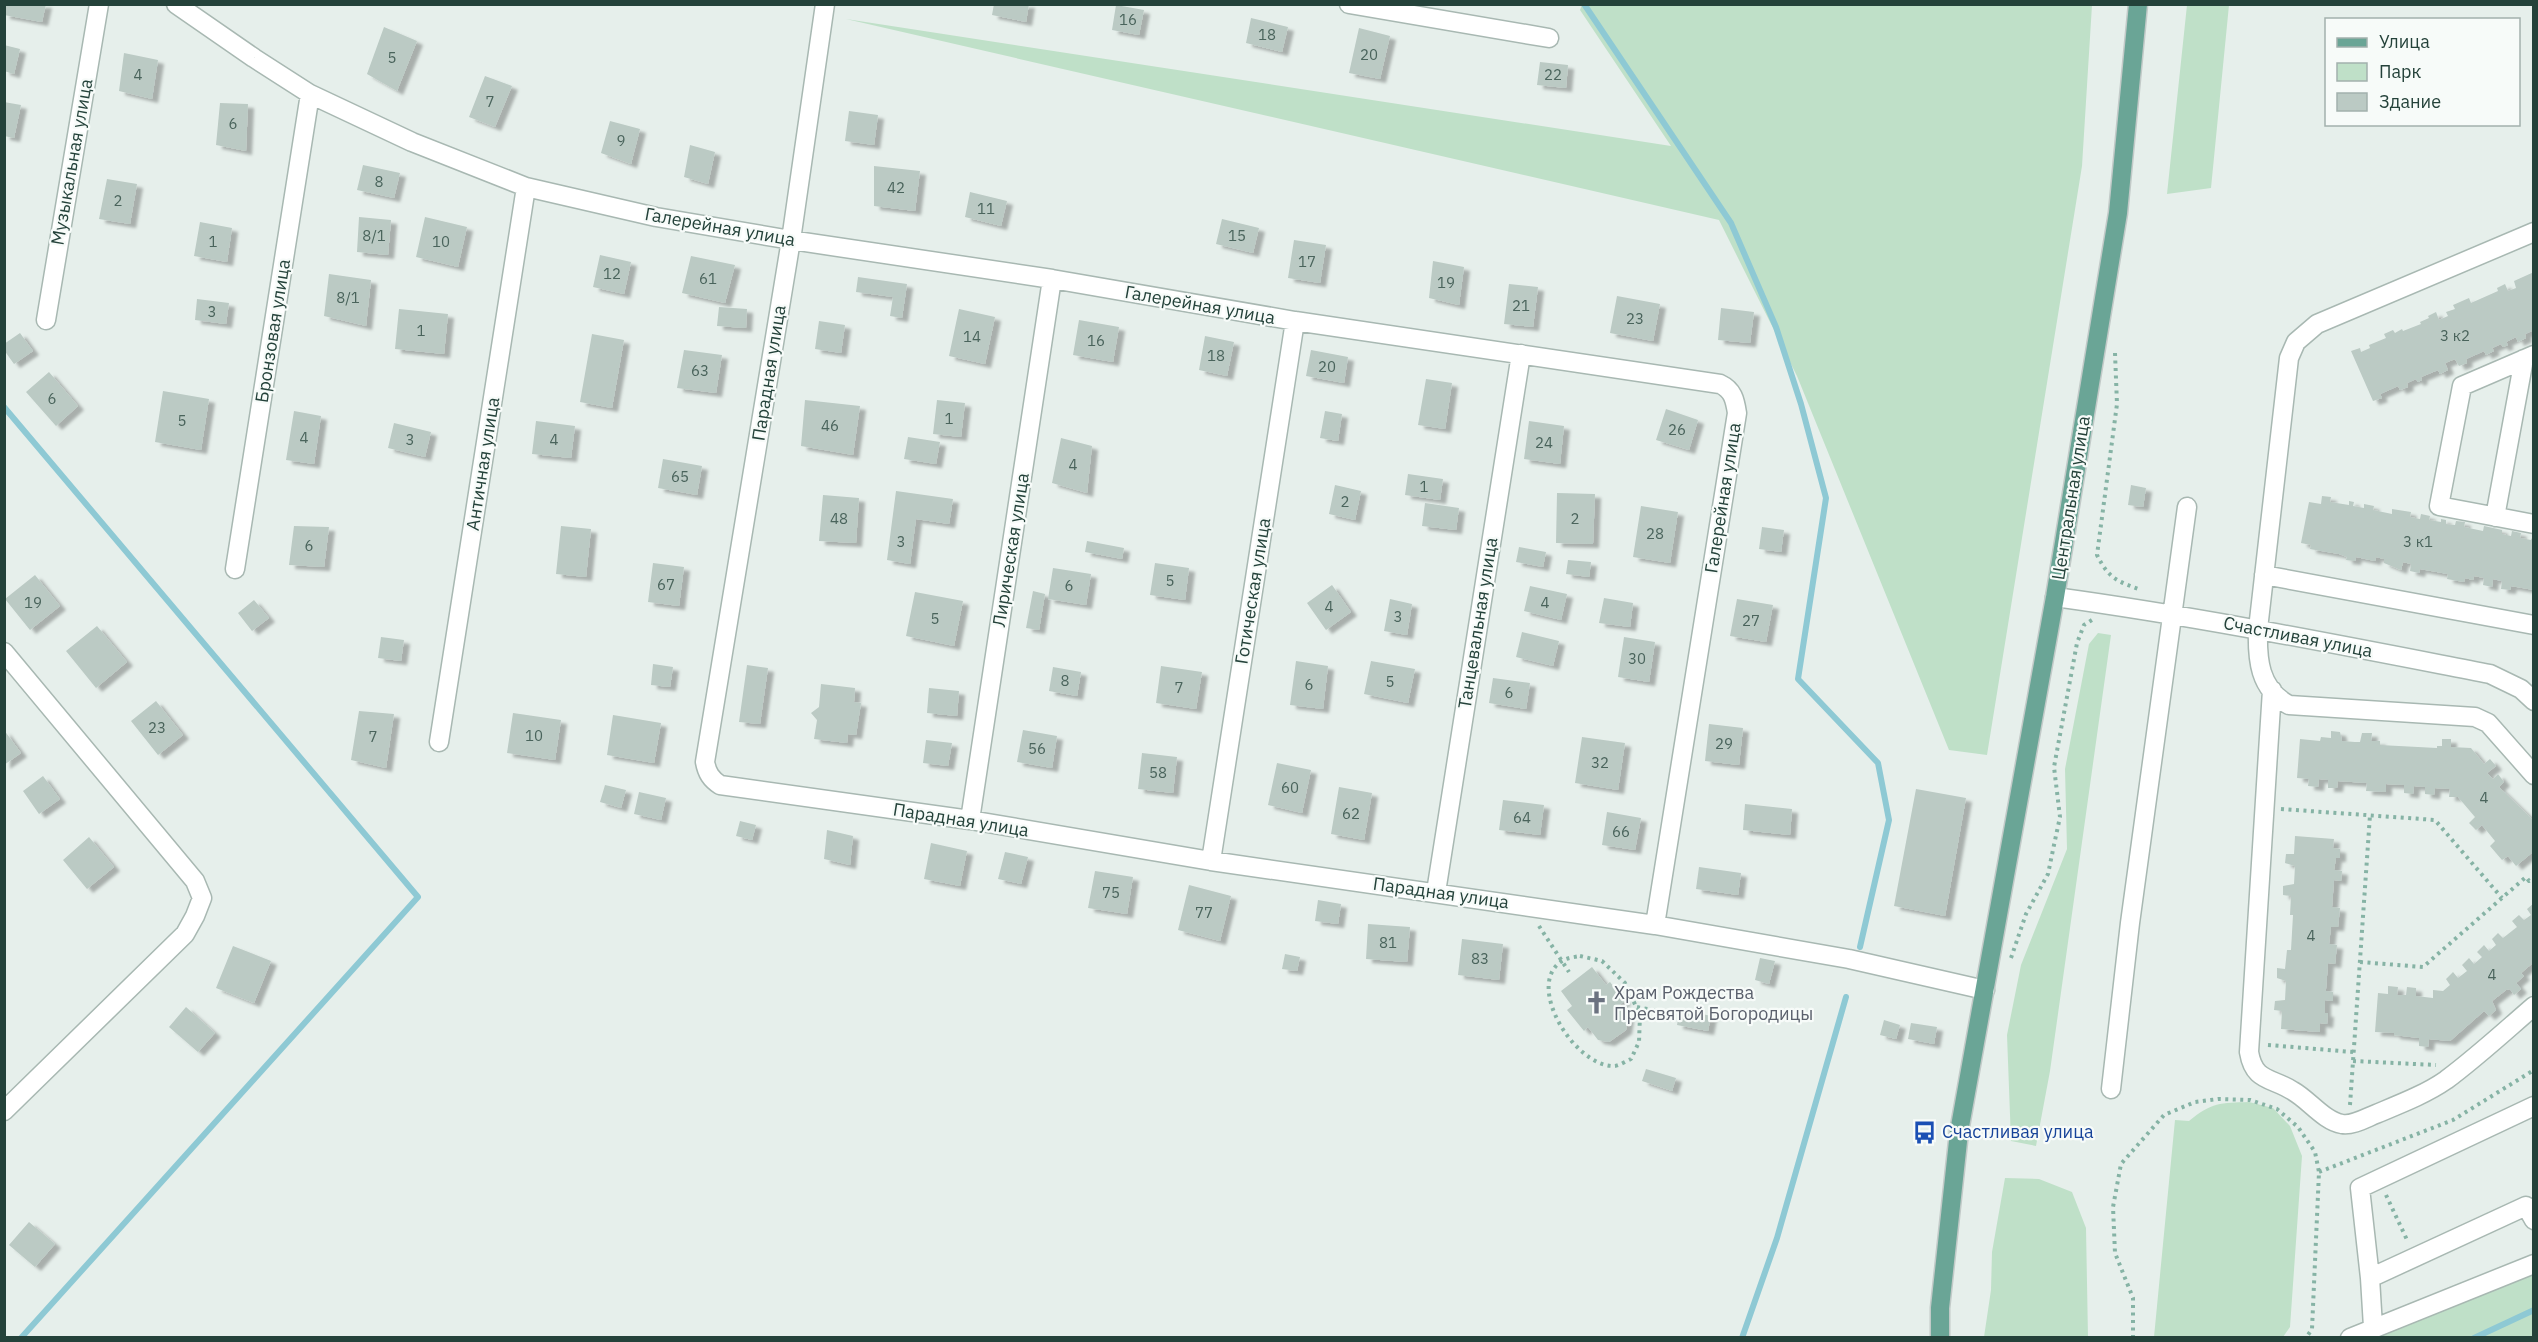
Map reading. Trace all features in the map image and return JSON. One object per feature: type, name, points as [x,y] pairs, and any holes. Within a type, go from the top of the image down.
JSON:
[{"type":"main road","name":"Центральная улица","points":[[1940,1338],[1940,1308],[1959,1132],[2055,597],[2118,213],[2138,4]]},
{"type":"street","name":"Музыкальная улица","points":[[46,320],[99,4]]},
{"type":"street","name":"Галерейная улица","points":[[176,4],[310,94],[412,142],[526,186],[656,218],[1052,279],[1295,321],[1720,384],[1727,387],[1735,401],[1737,413],[1655,926]]},
{"type":"street","name":"Парадная улица","points":[[825,4],[791,240],[705,762],[706,769],[714,781],[720,785],[970,820],[1211,861],[1526,905],[1655,926],[1849,959],[1985,990]]},
{"type":"street","points":[[1349,4],[1549,38]]},
{"type":"street","name":"Бронзовая улица","points":[[235,569],[310,94]]},
{"type":"street","name":"Античная улица","points":[[439,742],[526,186]]},
{"type":"street","points":[[2534,232],[2317,324],[2296,342],[2289,358],[2258,629],[2257,660],[2261,674],[2272,690],[2289,705],[2475,717],[2488,723],[2534,775]]},
{"type":"street","name":"Лирическая улица","points":[[970,820],[1052,279]]},
{"type":"street","name":"Готическая улица","points":[[1211,861],[1295,321]]},
{"type":"street","name":"Танцевальная улица","points":[[1436,892],[1521,354]]},
{"type":"street","points":[[2495,517],[2529,357]]},
{"type":"street","points":[[2529,357],[2462,386],[2439,506],[2534,524]]},
{"type":"street","points":[[2111,1089],[2130,923],[2187,507]]},
{"type":"street","points":[[2264,575],[2534,625]]},
{"type":"street","name":"Счастливая улица","points":[[2055,597],[2258,629],[2490,674],[2521,689],[2534,701]]},
{"type":"street","points":[[4,652],[195,881],[202,898],[185,933],[5,1112]]},
{"type":"street","points":[[2272,690],[2249,1044],[2251,1064],[2261,1077],[2291,1089],[2331,1120],[2348,1124],[2402,1103],[2446,1080],[2461,1066],[2473,1060],[2534,1006]]},
{"type":"street","points":[[2373,1327],[2360,1188],[2534,1106]]},
{"type":"street","points":[[2370,1278],[2526,1206],[2534,1220]]},
{"type":"street","points":[[2350,1338],[2534,1264]]},
{"type":"path","points":[[2115,350],[2117,404],[2097,555],[2105,572],[2115,581],[2147,592],[2148,610]]},
{"type":"path","points":[[2008,968],[2026,914],[2048,874],[2060,817],[2054,767],[2076,642],[2084,625],[2101,616]]},
{"type":"path","points":[[2295,810],[2435,820],[2502,898]]},
{"type":"path","points":[[2348,1124],[2370,815]]},
{"type":"path","points":[[2360,962],[2423,967],[2526,877],[2529,881],[2534,878]]},
{"type":"path","points":[[1526,905],[1569,972]]},
{"type":"path","points":[[1580,956],[1602,961],[1625,983],[1640,1015],[1640,1042],[1631,1059],[1615,1066],[1591,1060],[1571,1041],[1556,1018],[1548,993],[1550,976],[1562,961],[1580,956]]},
{"type":"path","points":[[1636,1007],[1672,1014]]},
{"type":"path","points":[[2249,1044],[2353,1052]]},
{"type":"path","points":[[2353,1061],[2461,1066]]},
{"type":"path","points":[[2319,1172],[2453,1120],[2534,1070]]},
{"type":"path","points":[[2133,1338],[2133,1298],[2115,1253],[2113,1207],[2121,1164],[2164,1115],[2195,1102],[2218,1099],[2250,1100],[2277,1109],[2298,1127],[2315,1152],[2319,1172],[2312,1329],[2306,1338]]},
{"type":"path","points":[[2379,1179],[2411,1248]]},
{"type":"green space","points":[[1582,5],[2092,5],[2082,166],[1987,755],[1949,750],[1797,376],[1719,220],[846,19],[1671,146],[1580,10]]},
{"type":"green space","points":[[2187,5],[2229,5],[2211,188],[2167,194]]},
{"type":"green space","points":[[2098,633],[2111,635],[2050,1071],[2036,1146],[2011,1141],[2007,1035],[2021,965],[2067,849],[2065,769],[2089,644]]},
{"type":"green space","points":[[2249,1102],[2273,1108],[2290,1126],[2302,1156],[2290,1327],[2283,1337],[2154,1337],[2175,1120],[2189,1121],[2204,1110],[2217,1105]]},
{"type":"green space","points":[[2005,1178],[2039,1179],[2072,1192],[2086,1228],[2088,1337],[1984,1337],[1991,1290],[1992,1252]]},
{"type":"green space","points":[[2533,1264],[2533,1337],[2350,1338]]},
{"type":"building","points":[[5,4],[46,4],[42,22],[4,15]]},
{"type":"building","points":[[994,4],[1029,4],[1026,22],[992,15]]},
{"type":"building","points":[[1116,5],[1144,10],[1139,35],[1112,30]]},
{"type":"building","points":[[1251,18],[1288,27],[1282,52],[1246,43]]},
{"type":"building","points":[[384,27],[417,41],[397,91],[367,74]]},
{"type":"building","points":[[1359,28],[1390,36],[1380,79],[1349,73]]},
{"type":"building","points":[[4,45],[20,49],[14,74],[4,71]]},
{"type":"building","points":[[124,53],[158,60],[152,99],[119,91]]},
{"type":"building","points":[[1540,62],[1568,65],[1566,88],[1537,85]]},
{"type":"building","points":[[485,76],[512,86],[495,127],[469,117]]},
{"type":"building","points":[[4,102],[21,105],[14,138],[4,136]]},
{"type":"building","points":[[220,103],[248,104],[246,151],[216,145]]},
{"type":"building","points":[[849,111],[878,115],[874,145],[845,141]]},
{"type":"building","points":[[610,121],[640,129],[631,164],[601,153]]},
{"type":"building","points":[[690,145],[715,152],[708,184],[684,177]]},
{"type":"building","points":[[363,165],[400,173],[394,198],[357,190]]},
{"type":"building","points":[[874,166],[920,171],[915,211],[874,206]]},
{"type":"building","points":[[107,179],[137,184],[130,224],[99,219]]},
{"type":"building","points":[[970,192],[1007,201],[1001,226],[965,217]]},
{"type":"building","points":[[359,217],[391,220],[388,255],[357,252]]},
{"type":"building","points":[[425,217],[467,227],[458,267],[416,257]]},
{"type":"building","points":[[1222,219],[1259,228],[1253,253],[1216,244]]},
{"type":"building","points":[[200,222],[232,228],[227,262],[194,256]]},
{"type":"building","points":[[1294,240],[1326,245],[1320,283],[1288,278]]},
{"type":"building","points":[[600,255],[631,262],[624,294],[593,287]]},
{"type":"building","points":[[691,256],[735,265],[725,303],[682,293]]},
{"type":"building","points":[[1433,261],[1464,267],[1459,305],[1429,298]]},
{"type":"building","points":[[2534,272],[2534,330],[2525,334],[2526,338],[2518,342],[2516,337],[2506,342],[2508,345],[2503,347],[2501,344],[2492,348],[2494,351],[2486,355],[2484,351],[2466,359],[2467,363],[2459,366],[2455,359],[2445,363],[2448,370],[2440,374],[2438,370],[2421,377],[2422,380],[2418,382],[2416,379],[2407,383],[2408,387],[2400,390],[2398,386],[2380,394],[2382,398],[2373,401],[2351,351],[2360,348],[2361,352],[2370,348],[2369,345],[2386,338],[2384,334],[2393,330],[2395,333],[2402,329],[2403,331],[2421,324],[2420,322],[2436,312],[2439,320],[2448,316],[2446,312],[2455,309],[2453,305],[2469,298],[2471,303],[2498,291],[2497,288],[2505,284],[2508,291],[2516,288],[2514,281]]},
{"type":"building","points":[[329,274],[371,280],[366,326],[324,316]]},
{"type":"building","points":[[858,277],[907,284],[902,318],[890,316],[893,297],[856,292]]},
{"type":"building","points":[[1509,284],[1538,287],[1533,327],[1504,324]]},
{"type":"building","points":[[1617,296],[1660,304],[1653,341],[1610,333]]},
{"type":"building","points":[[197,299],[229,303],[226,324],[195,320]]},
{"type":"building","points":[[719,307],[747,309],[746,328],[717,326]]},
{"type":"building","points":[[1721,308],[1754,312],[1750,343],[1718,340]]},
{"type":"building","points":[[399,309],[448,314],[444,354],[395,349]]},
{"type":"building","points":[[959,309],[995,317],[985,364],[949,356]]},
{"type":"building","points":[[1079,320],[1119,327],[1113,362],[1073,355]]},
{"type":"building","points":[[819,321],[845,325],[841,353],[815,349]]},
{"type":"building","points":[[20,333],[33,351],[14,364],[4,350],[4,344]]},
{"type":"building","points":[[592,334],[624,340],[612,408],[580,402]]},
{"type":"building","points":[[1205,336],[1234,342],[1227,376],[1199,370]]},
{"type":"building","points":[[684,350],[722,355],[716,393],[677,388]]},
{"type":"building","points":[[1311,350],[1348,357],[1344,383],[1306,376]]},
{"type":"building","points":[[49,372],[78,406],[56,426],[26,392]]},
{"type":"building","points":[[1426,379],[1452,383],[1445,429],[1418,425]]},
{"type":"building","points":[[163,391],[209,399],[201,450],[155,442]]},
{"type":"building","points":[[805,400],[860,406],[853,455],[801,446]]},
{"type":"building","points":[[937,400],[965,403],[961,437],[933,434]]},
{"type":"building","points":[[1666,409],[1698,420],[1689,450],[1656,440]]},
{"type":"building","points":[[294,411],[321,416],[314,464],[286,460]]},
{"type":"building","points":[[1325,411],[1342,414],[1338,441],[1320,438]]},
{"type":"building","points":[[536,421],[575,426],[571,458],[532,454]]},
{"type":"building","points":[[1529,421],[1564,426],[1560,464],[1524,459]]},
{"type":"building","points":[[394,423],[431,432],[425,457],[388,448]]},
{"type":"building","points":[[908,437],[940,442],[936,464],[904,459]]},
{"type":"building","points":[[1061,438],[1092,446],[1087,493],[1052,483]]},
{"type":"building","points":[[663,459],[702,466],[697,495],[658,488]]},
{"type":"building","points":[[1408,474],[1443,479],[1440,500],[1405,495]]},
{"type":"building","points":[[1335,485],[1361,491],[1355,520],[1329,514]]},
{"type":"building","points":[[2131,485],[2146,488],[2143,507],[2128,505]]},
{"type":"building","points":[[896,491],[953,499],[949,524],[916,519],[910,564],[887,560]]},
{"type":"building","points":[[1557,493],[1595,494],[1593,544],[1556,543]]},
{"type":"building","points":[[823,495],[859,498],[856,543],[819,541]]},
{"type":"building","points":[[2322,496],[2331,497],[2330,502],[2349,505],[2349,501],[2354,502],[2353,506],[2364,508],[2364,504],[2374,506],[2373,510],[2392,514],[2392,509],[2411,512],[2410,517],[2420,519],[2421,514],[2430,516],[2429,520],[2441,522],[2441,519],[2446,520],[2446,524],[2455,525],[2456,521],[2465,522],[2464,527],[2483,531],[2484,526],[2502,530],[2502,534],[2511,536],[2512,531],[2521,533],[2520,538],[2531,540],[2534,534],[2534,590],[2511,586],[2510,590],[2501,589],[2502,581],[2493,579],[2492,587],[2483,585],[2484,578],[2474,576],[2473,580],[2465,578],[2464,582],[2447,579],[2448,574],[2420,569],[2419,573],[2410,571],[2411,564],[2403,562],[2401,570],[2384,563],[2384,559],[2376,557],[2375,561],[2356,557],[2355,561],[2346,560],[2347,557],[2339,554],[2310,549],[2311,545],[2301,543],[2309,502],[2321,504]]},
{"type":"building","points":[[1425,503],[1459,508],[1456,530],[1422,526]]},
{"type":"building","points":[[1641,506],[1678,512],[1670,563],[1633,557]]},
{"type":"building","points":[[294,526],[329,527],[324,567],[289,565]]},
{"type":"building","points":[[561,526],[591,529],[586,577],[556,574]]},
{"type":"building","points":[[1762,527],[1784,530],[1781,552],[1759,549]]},
{"type":"building","points":[[1087,541],[1124,548],[1122,559],[1085,552]]},
{"type":"building","points":[[1519,547],[1546,552],[1543,567],[1516,562]]},
{"type":"building","points":[[1568,560],[1591,562],[1589,577],[1566,574]]},
{"type":"building","points":[[653,563],[684,567],[679,606],[648,602]]},
{"type":"building","points":[[1155,563],[1189,568],[1185,600],[1150,595]]},
{"type":"building","points":[[1053,568],[1091,574],[1086,605],[1048,599]]},
{"type":"building","points":[[35,575],[60,606],[30,630],[5,599]]},
{"type":"building","points":[[1332,585],[1351,612],[1326,630],[1307,603]]},
{"type":"building","points":[[1530,586],[1567,594],[1561,620],[1524,611]]},
{"type":"building","points":[[1033,591],[1045,594],[1039,630],[1026,628]]},
{"type":"building","points":[[915,592],[963,601],[954,646],[906,636]]},
{"type":"building","points":[[1604,598],[1633,603],[1630,627],[1599,623]]},
{"type":"building","points":[[1390,599],[1412,604],[1407,635],[1384,631]]},
{"type":"building","points":[[1737,599],[1773,605],[1766,642],[1730,636]]},
{"type":"building","points":[[254,600],[269,618],[252,631],[238,613]]},
{"type":"building","points":[[97,626],[127,662],[96,688],[66,651]]},
{"type":"building","points":[[1522,632],[1559,641],[1553,666],[1516,657]]},
{"type":"building","points":[[381,637],[404,640],[401,661],[378,658]]},
{"type":"building","points":[[1624,637],[1655,642],[1649,682],[1618,677]]},
{"type":"building","points":[[1296,661],[1328,666],[1323,709],[1290,705]]},
{"type":"building","points":[[1371,661],[1415,669],[1408,703],[1364,694]]},
{"type":"building","points":[[653,664],[673,667],[670,687],[651,685]]},
{"type":"building","points":[[747,665],[768,668],[760,724],[739,722]]},
{"type":"building","points":[[1161,666],[1202,672],[1196,709],[1156,703]]},
{"type":"building","points":[[1053,667],[1081,672],[1077,696],[1049,691]]},
{"type":"building","points":[[1493,678],[1530,683],[1526,709],[1489,703]]},
{"type":"building","points":[[821,684],[855,688],[854,702],[861,703],[856,735],[848,734],[847,743],[814,739],[817,720],[811,713],[819,707]]},
{"type":"building","points":[[929,688],[959,691],[957,716],[927,713]]},
{"type":"building","points":[[156,701],[183,735],[158,755],[131,721]]},
{"type":"building","points":[[359,711],[394,714],[386,768],[351,760]]},
{"type":"building","points":[[513,713],[561,720],[555,760],[507,753]]},
{"type":"building","points":[[613,715],[661,723],[654,763],[607,755]]},
{"type":"building","points":[[1709,724],[1743,728],[1739,765],[1705,761]]},
{"type":"building","points":[[4,730],[21,753],[4,765]]},
{"type":"building","points":[[1023,730],[1057,736],[1052,768],[1017,762]]},
{"type":"building","points":[[2331,731],[2340,732],[2342,741],[2355,742],[2360,742],[2362,733],[2372,733],[2371,741],[2380,741],[2380,745],[2437,748],[2437,746],[2442,746],[2442,739],[2451,739],[2451,747],[2471,748],[2484,764],[2490,759],[2496,766],[2487,773],[2493,779],[2498,774],[2504,782],[2499,787],[2534,821],[2534,851],[2516,866],[2508,856],[2502,860],[2490,846],[2495,841],[2482,825],[2476,830],[2469,823],[2475,817],[2458,797],[2449,797],[2450,789],[2435,788],[2434,795],[2425,794],[2425,787],[2414,786],[2413,794],[2404,793],[2404,785],[2386,784],[2386,792],[2366,791],[2367,783],[2338,781],[2337,788],[2328,788],[2328,780],[2319,779],[2318,787],[2308,786],[2309,779],[2297,778],[2300,739],[2320,741],[2321,737],[2331,738]]},
{"type":"building","points":[[1582,737],[1625,743],[1618,790],[1575,783]]},
{"type":"building","points":[[926,740],[952,743],[948,766],[923,763]]},
{"type":"building","points":[[1142,753],[1177,757],[1173,793],[1138,789]]},
{"type":"building","points":[[1277,763],[1311,770],[1302,813],[1268,805]]},
{"type":"building","points":[[43,776],[60,799],[39,814],[23,791]]},
{"type":"building","points":[[605,785],[626,790],[621,808],[600,802]]},
{"type":"building","points":[[1339,787],[1372,793],[1364,840],[1331,834]]},
{"type":"building","points":[[1916,789],[1966,798],[1945,916],[1894,906]]},
{"type":"building","points":[[639,792],[666,798],[661,820],[634,814]]},
{"type":"building","points":[[1503,800],[1544,805],[1540,835],[1499,830]]},
{"type":"building","points":[[1745,804],[1792,809],[1790,835],[1743,830]]},
{"type":"building","points":[[1607,812],[1641,818],[1635,850],[1602,845]]},
{"type":"building","points":[[740,821],[756,825],[752,840],[736,836]]},
{"type":"building","points":[[827,830],[853,836],[850,865],[824,859]]},
{"type":"building","points":[[2295,836],[2334,839],[2333,848],[2340,849],[2340,858],[2336,858],[2334,870],[2342,871],[2341,881],[2334,880],[2332,907],[2340,908],[2338,927],[2331,927],[2329,944],[2337,945],[2335,964],[2328,963],[2326,989],[2326,991],[2333,992],[2333,1001],[2325,1000],[2325,1013],[2328,1013],[2327,1024],[2320,1023],[2320,1032],[2281,1029],[2282,1011],[2274,1010],[2275,1001],[2285,1000],[2286,981],[2277,978],[2277,968],[2285,969],[2287,950],[2291,950],[2293,915],[2290,915],[2291,896],[2283,895],[2283,886],[2294,884],[2295,866],[2285,863],[2286,854],[2294,854]]},
{"type":"building","points":[[89,837],[114,867],[87,889],[63,860]]},
{"type":"building","points":[[931,843],[967,851],[960,886],[924,879]]},
{"type":"building","points":[[1005,852],[1028,857],[1021,884],[998,879]]},
{"type":"building","points":[[1699,867],[1741,873],[1738,895],[1696,889]]},
{"type":"building","points":[[1095,871],[1133,877],[1127,914],[1088,908]]},
{"type":"building","points":[[1189,885],[1231,896],[1220,941],[1178,930]]},
{"type":"building","points":[[1318,900],[1341,904],[1338,924],[1315,921]]},
{"type":"building","points":[[2534,903],[2534,962],[2521,973],[2524,976],[2516,983],[2521,989],[2514,995],[2510,989],[2506,990],[2492,1001],[2496,1010],[2489,1016],[2484,1011],[2450,1041],[2429,1039],[2428,1047],[2419,1046],[2419,1038],[2375,1032],[2378,993],[2388,994],[2388,986],[2398,987],[2397,995],[2406,995],[2407,987],[2416,988],[2416,996],[2433,998],[2433,990],[2443,991],[2450,985],[2446,979],[2453,972],[2458,978],[2467,971],[2462,965],[2469,958],[2474,964],[2482,957],[2477,952],[2484,945],[2489,951],[2496,945],[2492,939],[2498,933],[2503,938],[2517,927],[2512,921],[2519,915],[2524,920],[2531,915],[2527,909]]},
{"type":"building","points":[[1368,924],[1410,927],[1407,962],[1366,959]]},
{"type":"building","points":[[1462,939],[1503,944],[1499,980],[1458,975]]},
{"type":"building","points":[[233,946],[271,961],[254,1003],[216,988]]},
{"type":"building","points":[[1285,954],[1300,957],[1297,971],[1282,969]]},
{"type":"building","points":[[1760,958],[1775,961],[1769,984],[1755,980]]},
{"type":"building","name":"Храм Рождества Пресвятой Богородицы","points":[[1592,967],[1606,985],[1610,982],[1625,1001],[1618,1006],[1628,1018],[1626,1030],[1609,1042],[1598,1040],[1588,1027],[1584,1031],[1567,1010],[1572,1006],[1561,991]]},
{"type":"building","points":[[186,1007],[215,1033],[198,1052],[169,1027]]},
{"type":"building","points":[[1680,1009],[1711,1016],[1708,1031],[1677,1025]]},
{"type":"building","points":[[1884,1020],[1900,1025],[1896,1039],[1880,1035]]},
{"type":"building","points":[[1911,1023],[1937,1027],[1934,1044],[1908,1039]]},
{"type":"building","points":[[1646,1069],[1676,1078],[1672,1091],[1642,1081]]},
{"type":"building","points":[[29,1222],[55,1244],[35,1267],[9,1245]]},
{"type":"waterway","points":[[1584,4],[1731,223],[1776,327],[1801,404],[1826,498],[1798,679],[1878,763],[1889,820],[1860,947]]},
{"type":"waterway","points":[[4,407],[418,897],[21,1338]]},
{"type":"waterway","points":[[1742,1338],[1777,1238],[1846,997]]},
{"type":"waterway","points":[[2474,1338],[2534,1310]]},
{"type":"place","name":"Храм Рождества Пресвятой Богородицы","points":[[1596,1003]]},
{"type":"place","name":"Счастливая улица","points":[[1924,1132]]}]
